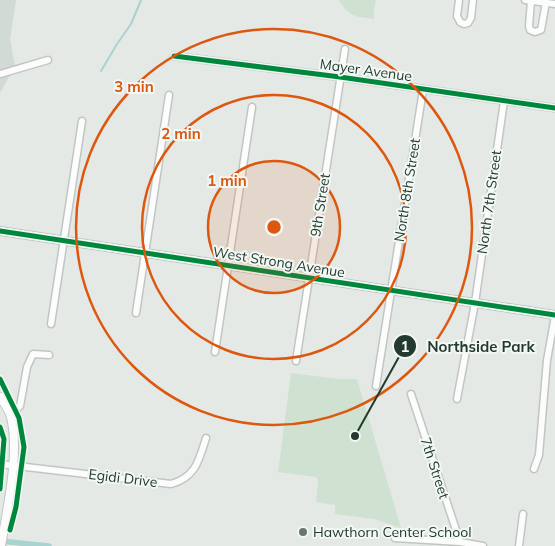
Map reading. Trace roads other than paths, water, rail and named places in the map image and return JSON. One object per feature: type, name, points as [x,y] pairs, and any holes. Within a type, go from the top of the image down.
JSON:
[{"type":"street","points":[[459,0],[457,16],[460,22],[464,24],[468,23],[471,18],[473,0]]},
{"type":"street","points":[[525,0],[555,4]]},
{"type":"street","points":[[531,1],[529,26],[530,30],[535,32],[540,30],[546,2]]},
{"type":"street","name":"9th Street","points":[[296,361],[345,49]]},
{"type":"street","name":"Mayer Avenue","points":[[174,56],[340,77],[555,108]]},
{"type":"street","points":[[0,74],[48,60]]},
{"type":"street","name":"North 8th Street","points":[[376,386],[423,90]]},
{"type":"street","points":[[136,313],[169,95]]},
{"type":"street","name":"North 7th Street","points":[[475,303],[504,101]]},
{"type":"street","points":[[215,352],[252,107]]},
{"type":"street","points":[[51,324],[82,121]]},
{"type":"street","name":"West Strong Avenue","points":[[0,231],[555,316]]},
{"type":"street","points":[[458,399],[475,303]]},
{"type":"street","points":[[534,470],[539,455],[547,360],[555,316]]},
{"type":"street","points":[[10,415],[20,406],[27,367],[33,354],[49,355]]},
{"type":"street","name":"7th Street","points":[[411,394],[460,542]]},
{"type":"street","points":[[0,396],[10,415],[13,430],[13,464],[1,546]]},
{"type":"street","name":"Egidi Drive","points":[[0,464],[13,464],[170,484],[182,481],[191,472],[199,461],[206,438]]},
{"type":"street","points":[[519,546],[523,514]]},
{"type":"street","points":[[395,538],[460,542],[483,546]]},
{"type":"waterway","points":[[101,71],[131,24],[141,0]]},
{"type":"waterway","points":[[0,541],[49,546]]},
{"type":"place","name":"Northside Park","points":[[355,436]]},
{"type":"place","name":"Hawthorn Center School","points":[[303,532]]}]
